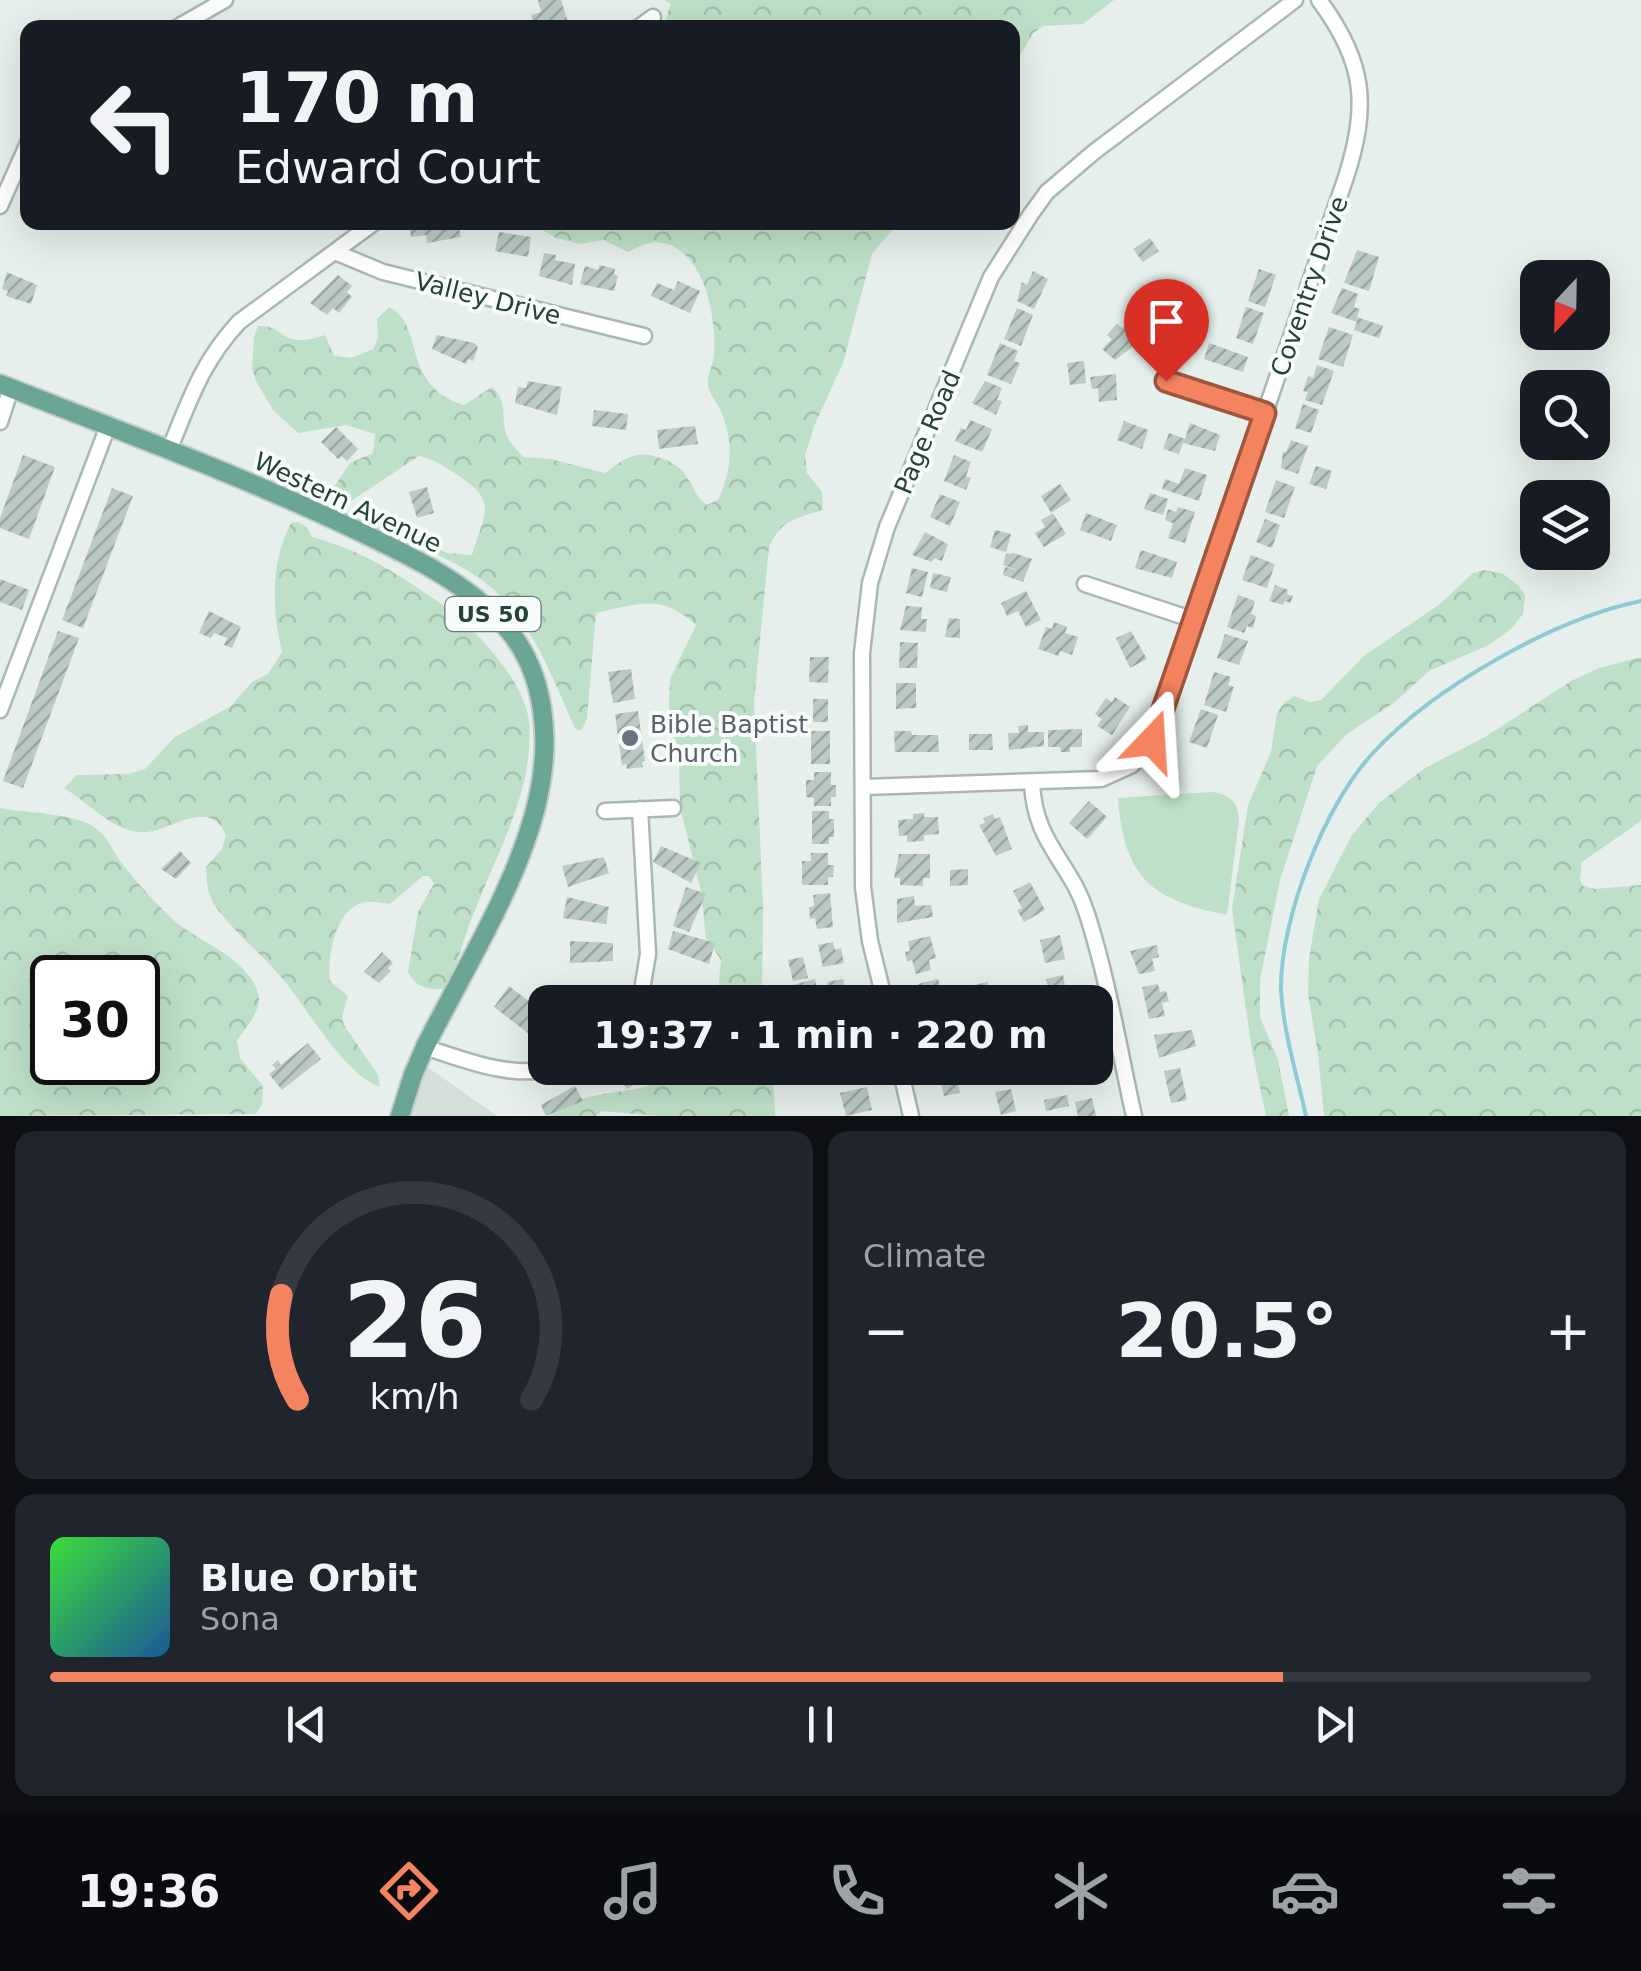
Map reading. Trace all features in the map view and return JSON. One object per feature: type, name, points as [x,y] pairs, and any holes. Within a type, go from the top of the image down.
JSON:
[{"type":"main road","name":"Western Avenue","points":[[6,386],[280,495],[430,567],[506,627],[536,680],[544,748],[538,800],[512,875],[425,1048],[400,1116]]},
{"type":"street","points":[[190,20],[225,0]]},
{"type":"street","name":"Page Road","points":[[881,985],[862,888],[862,653],[870,582],[887,527],[1003,255],[1048,192],[1295,0]]},
{"type":"street","name":"Coventry Drive","points":[[864,787],[1101,779],[1132,765],[1144,754],[1159,724],[1359,130],[1361,93],[1353,56],[1319,0]]},
{"type":"street","points":[[648,20],[653,16]]},
{"type":"street","points":[[0,206],[20,161]]},
{"type":"street","points":[[169,450],[207,360],[220,342],[239,322],[364,230]]},
{"type":"street","name":"Valley Drive","points":[[335,252],[383,272],[644,336]]},
{"type":"street","points":[[1166,381],[1265,413]]},
{"type":"street","points":[[0,422],[6,386]]},
{"type":"street","points":[[0,710],[108,426]]},
{"type":"street","points":[[1085,584],[1194,620]]},
{"type":"street","points":[[1032,782],[1033,808],[1039,826],[1087,912],[1134,1116]]},
{"type":"street","points":[[604,811],[673,808]]},
{"type":"street","points":[[640,809],[648,954],[643,985]]},
{"type":"street","points":[[425,1048],[493,1068],[528,1070]]},
{"type":"street","points":[[904,1085],[911,1116]]},
{"type":"shaded area","points":[[423,1064],[497,1116],[390,1116]]},
{"type":"green space","points":[[665,0],[1114,0],[1083,24],[1043,26],[1033,33],[1020,56],[1020,20],[665,20],[671,4]]},
{"type":"green space","points":[[543,230],[892,230],[872,254],[843,363],[805,455],[807,473],[822,492],[823,510],[784,526],[769,547],[754,702],[763,906],[762,985],[719,985],[721,960],[706,938],[701,892],[680,807],[679,759],[669,708],[670,679],[696,625],[660,605],[637,604],[596,613],[587,718],[582,730],[576,730],[525,625],[495,590],[440,556],[378,527],[375,521],[447,553],[472,555],[485,508],[478,492],[443,466],[419,456],[345,505],[332,505],[322,497],[324,491],[336,484],[350,463],[373,453],[375,434],[346,425],[298,433],[273,410],[252,369],[258,326],[267,326],[291,339],[325,335],[334,356],[352,358],[373,349],[378,338],[377,319],[389,307],[407,326],[430,384],[444,396],[464,405],[492,387],[502,404],[507,436],[523,457],[551,459],[605,473],[632,456],[654,456],[681,469],[707,505],[718,500],[729,467],[729,445],[721,411],[708,387],[714,354],[713,321],[696,268],[672,246],[656,242],[628,252],[603,240],[579,244]]},
{"type":"green space","points":[[291,523],[307,527],[312,537],[379,564],[453,613],[508,672],[529,722],[526,773],[520,798],[469,926],[451,983],[445,989],[428,988],[415,982],[408,972],[418,912],[434,884],[429,876],[423,876],[390,904],[368,902],[355,906],[335,935],[330,981],[348,996],[342,1017],[344,1025],[378,1075],[380,1087],[366,1080],[340,1055],[282,978],[214,905],[206,867],[222,849],[226,836],[219,824],[200,817],[154,830],[133,831],[112,822],[64,788],[77,775],[128,774],[145,769],[175,737],[231,706],[252,682],[268,674],[282,652],[275,603],[279,554]]},
{"type":"green space","points":[[1484,570],[1503,574],[1525,595],[1523,614],[1511,629],[1489,645],[1429,671],[1395,702],[1347,734],[1317,766],[1280,880],[1260,980],[1260,1017],[1278,1060],[1289,1116],[1266,1116],[1251,1045],[1232,909],[1248,805],[1271,752],[1277,713],[1294,696],[1310,702],[1321,700],[1365,655],[1440,604],[1473,573]]},
{"type":"green space","points":[[1641,657],[1641,821],[1582,862],[1580,880],[1583,886],[1595,889],[1641,885],[1641,1116],[1324,1116],[1308,994],[1309,958],[1319,899],[1352,835],[1379,803],[1425,768],[1485,737],[1571,681],[1599,668]]},
{"type":"green space","points":[[1212,792],[1232,800],[1239,819],[1227,915],[1179,902],[1146,881],[1135,866],[1121,825],[1118,798]]},
{"type":"green space","points":[[0,808],[91,825],[170,917],[245,971],[259,999],[252,1019],[237,1041],[240,1058],[263,1086],[262,1104],[256,1114],[0,1116]]},
{"type":"green space","points":[[651,1085],[774,1085],[775,1116],[659,1116],[602,1111],[596,1116],[550,1116],[584,1099]]},
{"type":"building","points":[[538,0],[561,0],[567,20],[533,20],[531,15],[541,12]]},
{"type":"building","points":[[410,230],[460,230],[461,237],[427,243],[426,235],[411,237]]},
{"type":"building","points":[[499,232],[531,237],[528,257],[495,251]]},
{"type":"building","points":[[1150,238],[1159,251],[1143,262],[1133,249]]},
{"type":"building","points":[[1357,250],[1379,257],[1369,291],[1344,283]]},
{"type":"building","points":[[544,253],[575,264],[572,285],[539,276]]},
{"type":"building","points":[[600,265],[615,269],[618,276],[614,291],[580,284],[585,266],[598,270]]},
{"type":"building","points":[[1259,269],[1276,275],[1265,307],[1248,301]]},
{"type":"building","points":[[1033,271],[1048,279],[1034,309],[1017,301],[1022,282],[1027,285]]},
{"type":"building","points":[[7,272],[37,285],[31,304],[6,296],[8,291],[2,289]]},
{"type":"building","points":[[338,275],[352,286],[347,292],[352,297],[339,313],[333,308],[327,315],[310,303]]},
{"type":"building","points":[[678,281],[700,291],[690,313],[651,296],[657,283],[674,290]]},
{"type":"building","points":[[1342,288],[1358,294],[1354,307],[1360,309],[1357,317],[1383,326],[1379,338],[1354,330],[1357,322],[1331,313]]},
{"type":"building","points":[[1157,303],[1179,311],[1181,304],[1192,308],[1184,332],[1151,320]]},
{"type":"building","points":[[1246,307],[1264,313],[1253,344],[1236,338]]},
{"type":"building","points":[[1017,308],[1033,315],[1021,346],[1004,339]]},
{"type":"building","points":[[1130,320],[1141,331],[1131,341],[1135,345],[1115,360],[1102,349],[1112,339],[1107,335],[1117,324],[1122,328]]},
{"type":"building","points":[[1329,327],[1353,335],[1343,367],[1318,359]]},
{"type":"building","points":[[437,335],[474,343],[478,347],[473,361],[468,359],[466,364],[432,349]]},
{"type":"building","points":[[1000,343],[1018,351],[1014,361],[1020,363],[1011,384],[987,375]]},
{"type":"building","points":[[1209,343],[1248,357],[1243,372],[1204,359]]},
{"type":"building","points":[[1084,361],[1086,383],[1070,385],[1067,363]]},
{"type":"building","points":[[1317,365],[1334,371],[1322,405],[1305,400],[1308,392],[1303,391]]},
{"type":"building","points":[[1116,374],[1117,400],[1099,402],[1098,388],[1092,389],[1090,377]]},
{"type":"building","points":[[528,381],[562,387],[557,415],[515,403],[518,387],[526,388]]},
{"type":"building","points":[[985,381],[1002,388],[996,415],[972,403]]},
{"type":"building","points":[[1303,404],[1319,410],[1311,433],[1295,428]]},
{"type":"building","points":[[594,410],[628,414],[626,430],[592,426]]},
{"type":"building","points":[[970,420],[992,429],[982,452],[955,441]]},
{"type":"building","points":[[1124,421],[1148,430],[1142,449],[1117,440]]},
{"type":"building","points":[[1190,423],[1220,435],[1215,451],[1183,443],[1179,454],[1163,449],[1169,433],[1185,439]]},
{"type":"building","points":[[695,426],[698,444],[659,449],[657,430]]},
{"type":"building","points":[[336,427],[358,449],[347,461],[342,456],[338,459],[321,442]]},
{"type":"building","points":[[1291,440],[1308,446],[1298,474],[1281,468],[1283,451],[1286,453]]},
{"type":"building","points":[[23,455],[55,467],[29,539],[0,528],[0,518]]},
{"type":"building","points":[[954,455],[971,462],[966,490],[944,481]]},
{"type":"building","points":[[1316,466],[1332,471],[1326,489],[1309,484]]},
{"type":"building","points":[[1185,468],[1207,475],[1199,501],[1162,489],[1165,479],[1179,484]]},
{"type":"building","points":[[1276,480],[1295,487],[1284,518],[1265,512]]},
{"type":"building","points":[[1060,484],[1071,500],[1051,513],[1041,496]]},
{"type":"building","points":[[427,487],[434,513],[417,518],[409,492]]},
{"type":"building","points":[[112,488],[133,496],[83,628],[62,620]]},
{"type":"building","points":[[1150,493],[1168,499],[1163,515],[1144,509]]},
{"type":"building","points":[[940,494],[960,502],[950,526],[930,517]]},
{"type":"building","points":[[1178,507],[1195,512],[1185,543],[1168,538],[1173,523],[1165,520],[1168,509],[1176,512]]},
{"type":"building","points":[[1053,513],[1066,534],[1044,547],[1035,533],[1045,527],[1041,520]]},
{"type":"building","points":[[1086,513],[1117,525],[1111,541],[1080,530]]},
{"type":"building","points":[[1265,519],[1280,525],[1272,548],[1256,542]]},
{"type":"building","points":[[995,530],[1011,534],[1006,552],[990,547]]},
{"type":"building","points":[[925,532],[948,544],[942,561],[912,555]]},
{"type":"building","points":[[1141,550],[1177,562],[1172,578],[1135,568]]},
{"type":"building","points":[[1006,554],[1032,559],[1023,582],[1003,575],[1005,567],[1017,570],[1003,565]]},
{"type":"building","points":[[1251,555],[1275,564],[1267,588],[1242,580]]},
{"type":"building","points":[[912,568],[928,572],[922,597],[906,593]]},
{"type":"building","points":[[933,573],[951,577],[947,592],[930,588]]},
{"type":"building","points":[[0,579],[29,590],[22,610],[0,602]]},
{"type":"building","points":[[1275,585],[1293,596],[1290,603],[1269,601]]},
{"type":"building","points":[[1026,591],[1041,620],[1026,627],[1018,611],[1007,616],[1001,603]]},
{"type":"building","points":[[1238,595],[1255,601],[1251,614],[1256,616],[1253,628],[1247,626],[1244,633],[1227,627]]},
{"type":"building","points":[[906,606],[922,607],[921,619],[927,619],[926,632],[900,630]]},
{"type":"building","points":[[209,611],[241,627],[232,648],[224,645],[227,638],[199,633]]},
{"type":"building","points":[[949,618],[960,619],[960,638],[945,637]]},
{"type":"building","points":[[1054,622],[1067,627],[1065,633],[1078,637],[1072,655],[1060,651],[1059,656],[1038,649],[1046,627],[1052,629]]},
{"type":"building","points":[[58,631],[79,638],[23,788],[3,781]]},
{"type":"building","points":[[1131,631],[1147,659],[1130,668],[1116,638]]},
{"type":"building","points":[[1225,634],[1248,641],[1239,665],[1217,658]]},
{"type":"building","points":[[900,642],[918,643],[917,668],[899,668]]},
{"type":"building","points":[[810,657],[829,657],[828,683],[809,682]]},
{"type":"building","points":[[631,669],[635,699],[613,703],[608,672]]},
{"type":"building","points":[[1214,672],[1231,677],[1228,685],[1234,687],[1226,712],[1204,705]]},
{"type":"building","points":[[896,683],[916,683],[916,708],[896,709]]},
{"type":"building","points":[[1115,697],[1130,707],[1112,735],[1097,726],[1102,719],[1095,714],[1106,698],[1112,702]]},
{"type":"building","points":[[813,699],[828,699],[828,722],[813,722]]},
{"type":"building","points":[[1201,709],[1218,715],[1207,748],[1189,742]]},
{"type":"building","name":"Bible Baptist Church","points":[[638,711],[645,761],[643,767],[627,769],[626,764],[622,765],[615,714]]},
{"type":"building","points":[[1028,725],[1028,732],[1044,732],[1044,746],[1009,750],[1008,733],[1019,733],[1018,726]]},
{"type":"building","points":[[1082,729],[1082,747],[1061,752],[1060,747],[1048,747],[1048,730]]},
{"type":"building","points":[[811,731],[830,731],[830,764],[811,764]]},
{"type":"building","points":[[894,731],[938,735],[939,752],[895,752]]},
{"type":"building","points":[[969,734],[992,734],[993,750],[969,750]]},
{"type":"building","points":[[814,772],[831,772],[836,797],[831,797],[831,806],[814,806],[814,798],[806,797],[806,780],[814,780]]},
{"type":"building","points":[[1089,801],[1107,817],[1087,839],[1069,823]]},
{"type":"building","points":[[812,811],[829,811],[829,819],[834,819],[834,837],[829,837],[829,844],[812,844]]},
{"type":"building","points":[[924,813],[924,817],[938,817],[939,834],[924,835],[924,841],[907,842],[907,835],[899,836],[898,820]]},
{"type":"building","points":[[993,814],[995,819],[1000,817],[1012,849],[996,856],[979,825],[985,823],[983,818]]},
{"type":"building","points":[[661,846],[701,863],[691,883],[653,862]]},
{"type":"building","points":[[180,851],[191,863],[176,879],[161,869]]},
{"type":"building","points":[[811,853],[828,853],[828,865],[834,865],[828,885],[802,885],[802,861],[811,861]]},
{"type":"building","points":[[899,854],[930,854],[930,878],[923,878],[923,886],[900,885],[900,878],[894,878]]},
{"type":"building","points":[[604,857],[609,873],[568,887],[562,866]]},
{"type":"building","points":[[968,869],[968,885],[950,886],[950,870]]},
{"type":"building","points":[[1030,882],[1045,910],[1024,922],[1013,891]]},
{"type":"building","points":[[686,887],[706,894],[689,932],[673,926]]},
{"type":"building","points":[[830,893],[833,927],[817,929],[815,918],[810,919],[813,895]]},
{"type":"building","points":[[914,896],[915,906],[931,905],[933,917],[897,923],[897,899]]},
{"type":"building","points":[[567,897],[609,907],[606,924],[563,918]]},
{"type":"building","points":[[673,931],[715,943],[709,964],[668,949]]},
{"type":"building","points":[[1060,935],[1065,959],[1045,963],[1040,940]]},
{"type":"building","points":[[930,936],[936,958],[929,960],[931,970],[916,974],[912,960],[907,962],[908,941]]},
{"type":"building","points":[[570,941],[613,943],[613,961],[570,963]]},
{"type":"building","points":[[833,942],[835,950],[841,948],[844,963],[823,967],[818,945]]},
{"type":"building","points":[[1157,945],[1159,957],[1152,959],[1155,971],[1139,974],[1130,951]]},
{"type":"building","points":[[382,952],[393,963],[379,983],[364,972]]},
{"type":"building","points":[[803,957],[808,978],[793,981],[788,960]]},
{"type":"building","points":[[1063,975],[1065,985],[1047,985],[1046,979]]},
{"type":"building","points":[[815,979],[816,985],[792,985]]},
{"type":"building","points":[[843,979],[844,985],[828,985],[827,982]]},
{"type":"building","points":[[938,979],[940,985],[918,985]]},
{"type":"building","points":[[1158,984],[1169,1001],[1162,1003],[1165,1016],[1149,1019],[1142,987]]},
{"type":"building","points":[[509,986],[528,1001],[528,1033],[494,1007]]},
{"type":"building","points":[[1192,1030],[1196,1046],[1159,1058],[1154,1035]]},
{"type":"building","points":[[308,1043],[321,1059],[282,1090],[269,1074],[276,1069],[272,1065],[278,1060],[281,1065]]},
{"type":"building","points":[[1180,1068],[1187,1100],[1171,1103],[1164,1071]]},
{"type":"building","points":[[941,1085],[958,1085],[960,1093],[944,1096]]},
{"type":"building","points":[[575,1086],[583,1101],[546,1116],[541,1105]]},
{"type":"building","points":[[867,1087],[872,1110],[846,1116],[840,1093]]},
{"type":"building","points":[[1011,1089],[1016,1111],[1001,1115],[995,1092]]},
{"type":"building","points":[[1067,1095],[1069,1106],[1046,1111],[1044,1100]]},
{"type":"building","points":[[1092,1098],[1096,1116],[1078,1116],[1075,1102]]},
{"type":"waterway","points":[[1306,1116],[1284,1021],[1283,961],[1288,930],[1309,864],[1355,775],[1398,728],[1497,659],[1571,623],[1641,601]]},
{"type":"place","name":"Bible Baptist Church","points":[[630,738]]},
{"type":"route","points":[[1152,741],[1265,413],[1166,381]]}]
